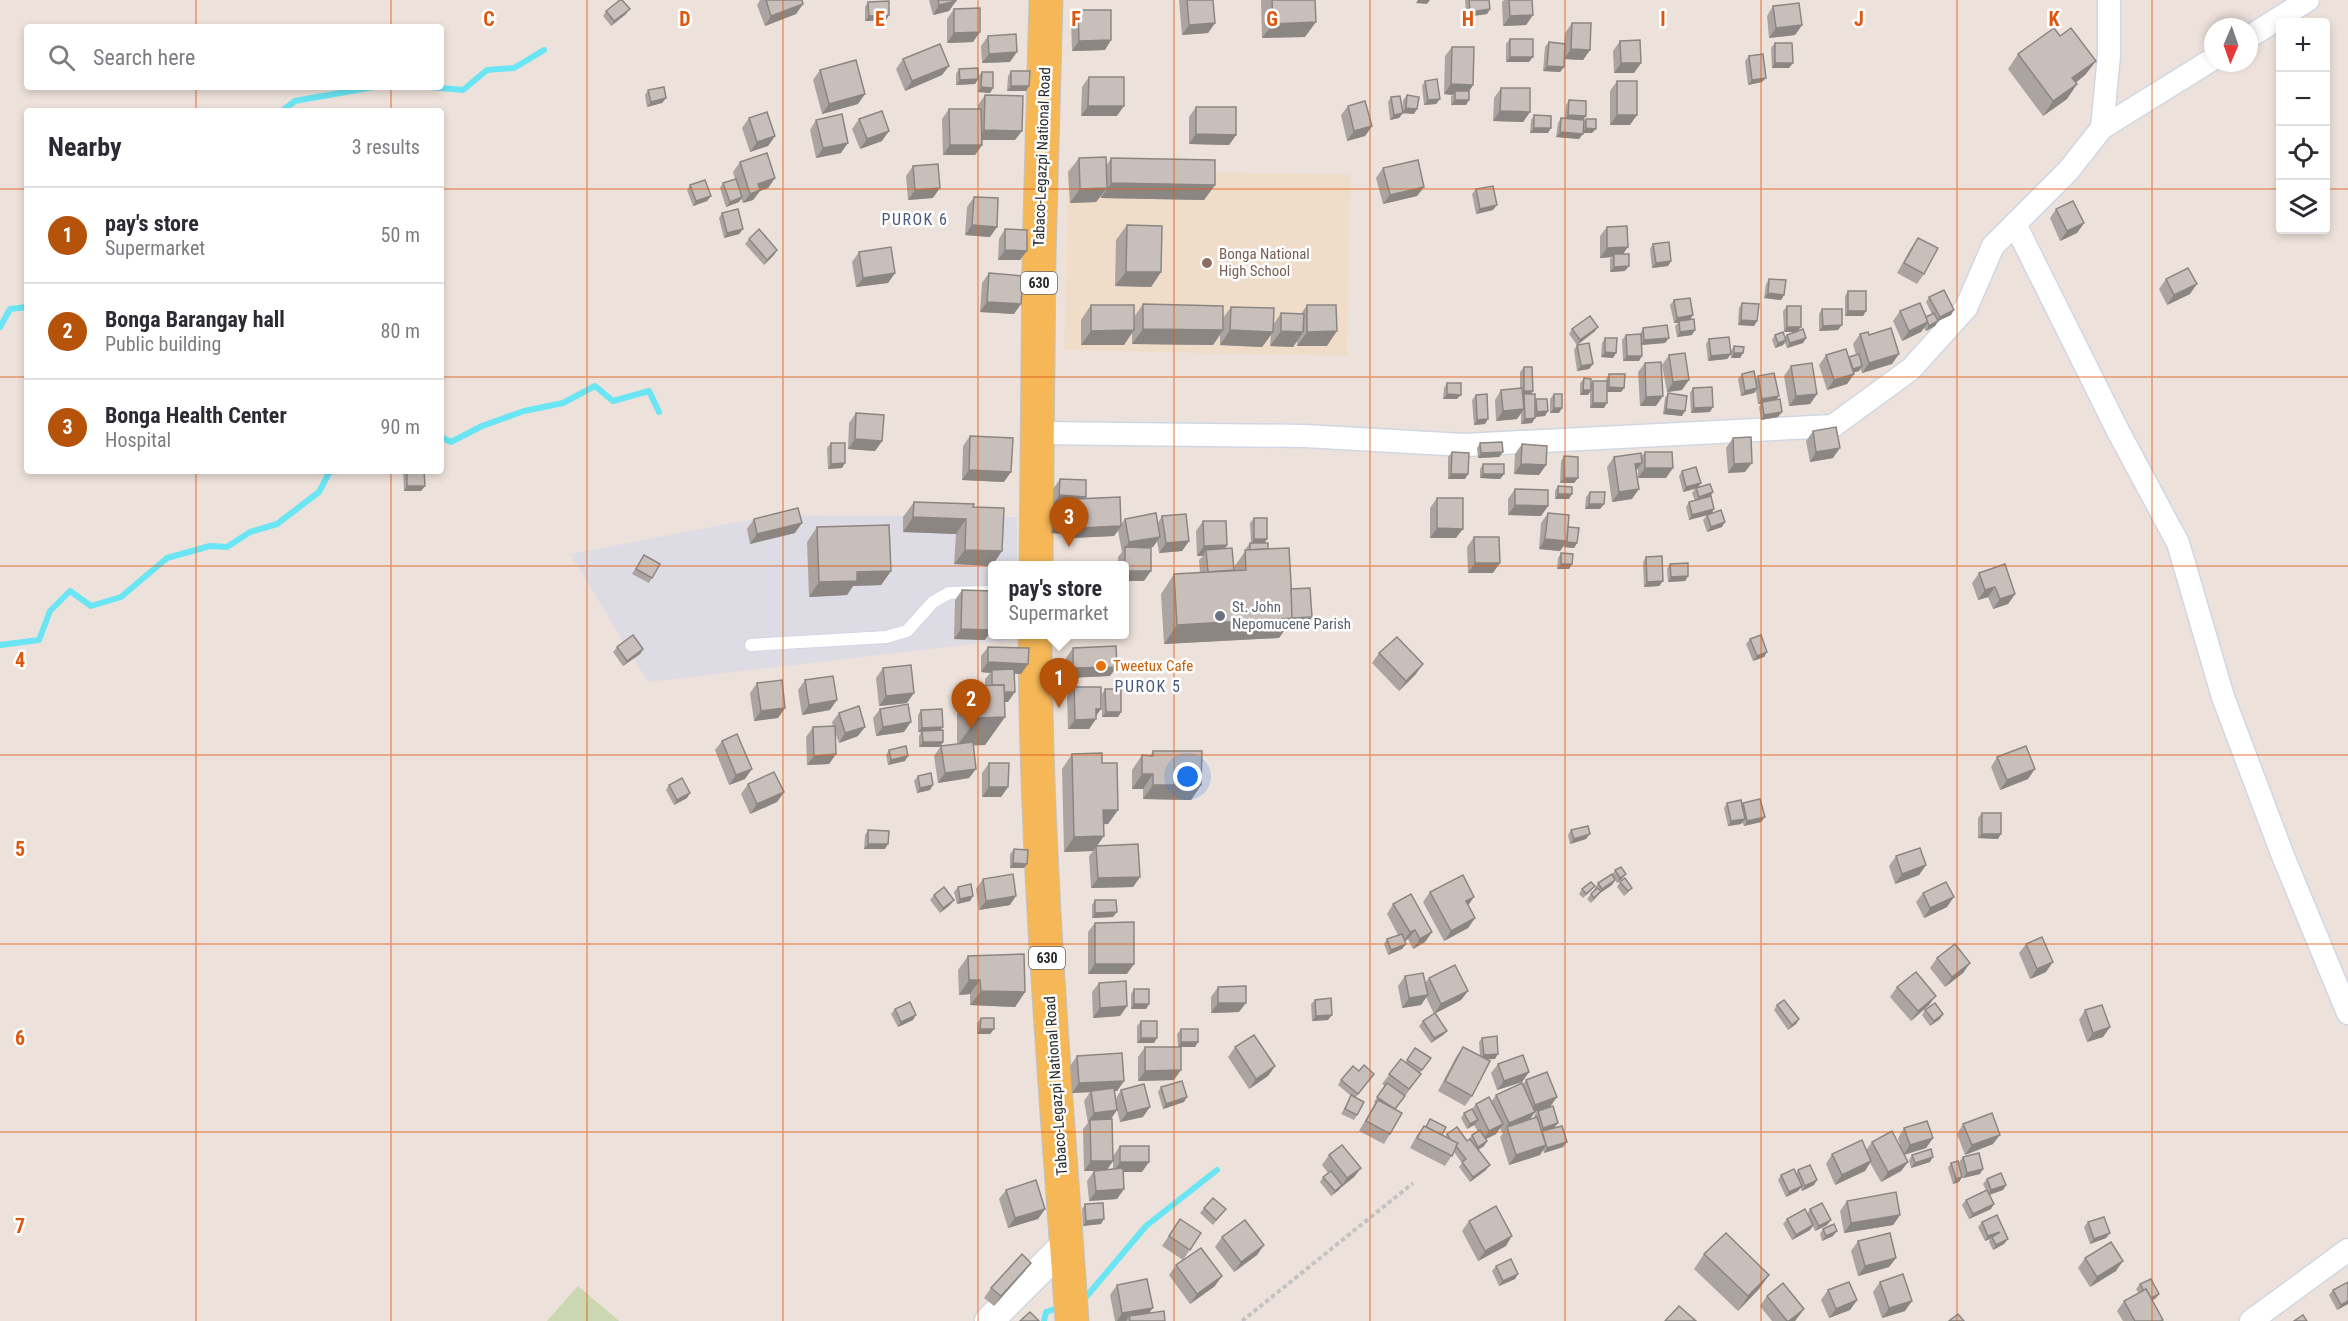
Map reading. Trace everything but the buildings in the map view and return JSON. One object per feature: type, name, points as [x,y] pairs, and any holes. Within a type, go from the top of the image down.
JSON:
[{"type":"main road","name":"Tabaco-Legazpi National Road","points":[[1036,561],[1039,256],[1046,0]]},
{"type":"main road","name":"Tabaco-Legazpi National Road","points":[[1035,639],[1042,876],[1072,1321]]},
{"type":"street","points":[[2102,128],[2109,56],[2109,0]]},
{"type":"street","points":[[2258,31],[2308,0]]},
{"type":"street","points":[[1038,432],[1305,436],[1464,445],[1833,426],[1911,369],[1966,308],[1993,246],[2068,171],[2102,128],[2204,65]]},
{"type":"street","points":[[2015,224],[2118,431],[2178,543],[2223,697],[2283,856],[2348,1013]]},
{"type":"street","points":[[989,1321],[1067,1243]]},
{"type":"street","points":[[2251,1321],[2348,1250]]},
{"type":"lane","points":[[751,645],[886,637],[907,631],[933,602],[949,593],[988,592]]},
{"type":"path","points":[[1242,1321],[1413,1183]]},
{"type":"shaded area","name":"Bonga National High School","points":[[1068,169],[1351,175],[1347,356],[1064,350]]},
{"type":"shaded area","points":[[775,515],[1017,517],[1017,561],[988,561],[988,639],[1016,639],[648,682],[570,554]]},
{"type":"green space","points":[[578,1286],[619,1321],[547,1321]]},
{"type":"waterway","points":[[444,88],[463,90],[487,70],[514,68],[544,50]]},
{"type":"waterway","points":[[286,108],[295,101],[357,90]]},
{"type":"waterway","points":[[0,327],[10,309],[24,307]]},
{"type":"waterway","points":[[444,438],[451,442],[482,426],[524,411],[563,403],[595,386],[613,401],[649,391],[659,412]]},
{"type":"waterway","points":[[0,645],[39,640],[50,611],[70,591],[91,606],[121,597],[167,558],[210,546],[227,547],[250,532],[277,524],[319,492],[328,474]]},
{"type":"waterway","points":[[1082,1299],[1146,1226],[1217,1170]]},
{"type":"waterway","points":[[1044,1321],[1046,1312],[1061,1307]]},
{"type":"place","name":"Bonga National High School","points":[[1207,263]]},
{"type":"place","name":"Bonga Health Center","points":[[1069,547]]},
{"type":"place","name":"St. John Nepomucene Parish","points":[[1220,616]]},
{"type":"place","name":"Tweetux Cafe","points":[[1101,666]]},
{"type":"place","name":"pay's store","points":[[1059,708]]},
{"type":"place","name":"Bonga Barangay hall","points":[[971,729]]},
{"type":"district","name":"PUROK 6","points":[[915,219]]},
{"type":"district","name":"PUROK 5","points":[[1148,686]]}]
